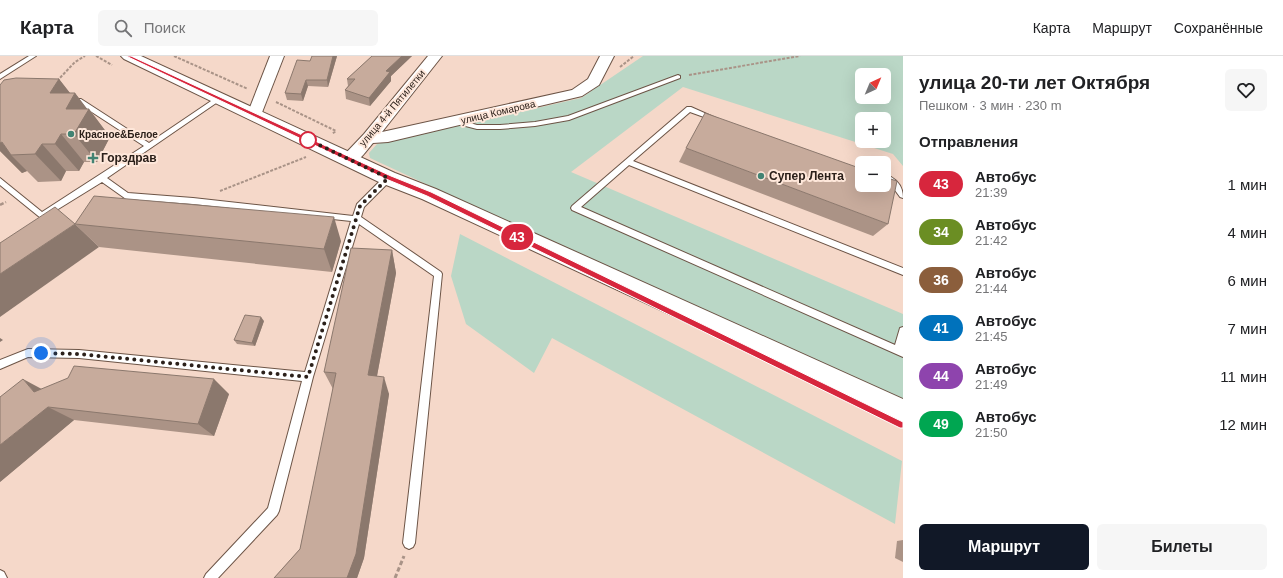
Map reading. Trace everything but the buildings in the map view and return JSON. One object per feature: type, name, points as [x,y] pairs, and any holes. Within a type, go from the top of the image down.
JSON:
[{"type":"main road","points":[[129,56],[388,178],[429,194],[903,411]]},
{"type":"main road","points":[[429,194],[903,425]]},
{"type":"street","points":[[254,115],[277,56]]},
{"type":"street","name":"улица 4-й Пятилетки","points":[[349,159],[369,138],[435,56]]},
{"type":"street","name":"улица Комарова","points":[[369,138],[388,137],[577,93],[594,82],[607,56]]},
{"type":"lane","points":[[0,77],[33,56]]},
{"type":"lane","points":[[456,122],[477,127],[500,127],[535,124],[569,118],[678,77]]},
{"type":"lane","points":[[0,181],[39,218],[102,178],[219,99]]},
{"type":"lane","points":[[63,101],[79,101],[149,146]]},
{"type":"lane","points":[[726,122],[689,109],[575,208],[901,352],[903,331]]},
{"type":"lane","points":[[628,162],[903,272]]},
{"type":"lane","points":[[102,178],[126,196],[193,201],[357,219],[438,274],[409,542]]},
{"type":"lane","points":[[210,578],[273,511],[308,377],[360,206],[388,178]]},
{"type":"lane","points":[[891,180],[903,195]]},
{"type":"lane","points":[[0,365],[28,353],[79,354],[308,377]]},
{"type":"path","points":[[55,84],[75,62],[85,56]]},
{"type":"path","points":[[96,56],[112,65]]},
{"type":"path","points":[[678,77],[800,56]]},
{"type":"path","points":[[396,578],[409,542]]},
{"type":"green space","points":[[643,56],[903,56],[903,166],[893,154],[874,148],[891,148],[891,112],[855,112],[855,142],[683,87],[571,172],[903,314],[903,406],[370,158],[369,153],[377,144],[581,98]]},
{"type":"green space","points":[[460,234],[902,461],[895,524],[552,338],[534,373],[466,324],[451,276]]},
{"type":"bus line","name":"43","points":[[129,56],[388,178],[429,194],[903,425]]},
{"type":"place","name":"Красное&Белое","points":[[71,134]]},
{"type":"place","name":"Горздрав","points":[[93,158]]},
{"type":"place","name":"Супер Лента","points":[[761,176]]},
{"type":"route","points":[[41,353],[79,354],[308,377],[360,206],[388,178],[307,139],[308,140]]}]
